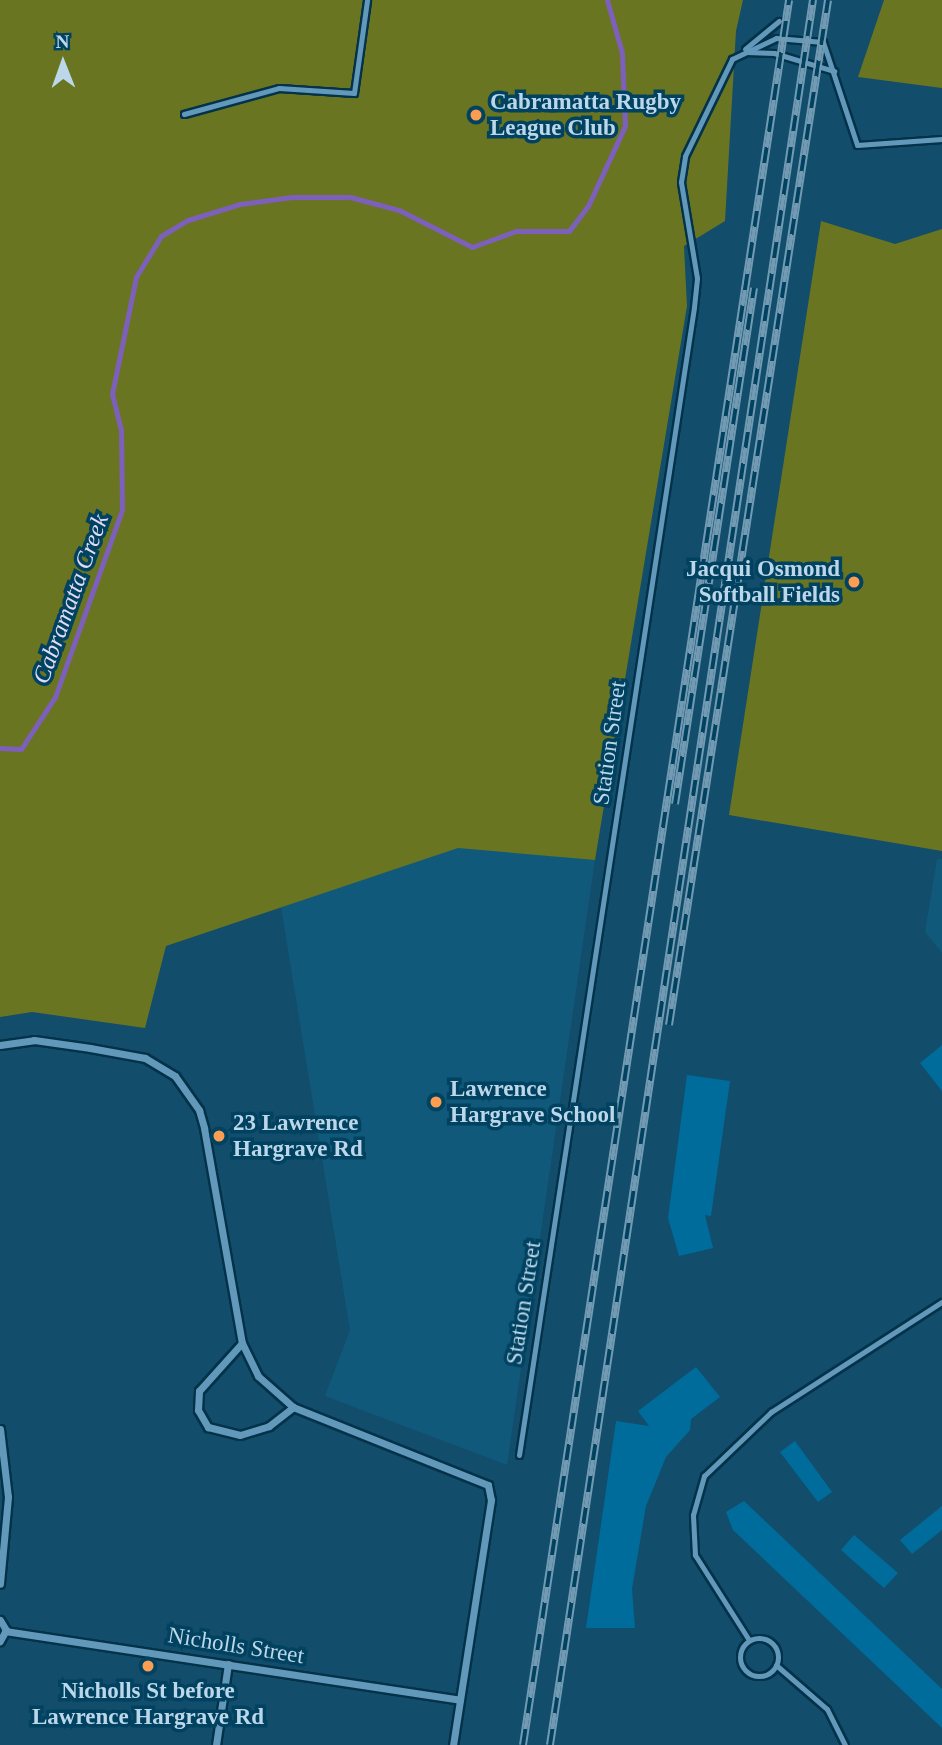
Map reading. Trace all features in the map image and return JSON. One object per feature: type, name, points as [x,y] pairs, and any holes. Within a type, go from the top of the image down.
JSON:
[{"type":"street","points":[[0,1045],[34,1040],[145,1058],[183,1084],[204,1129],[242,1343],[258,1376],[293,1407],[479,1478],[490,1494],[453,1745]]},
{"type":"street","points":[[242,1343],[199,1391],[198,1410],[208,1427],[240,1435],[270,1426],[293,1407]]},
{"type":"street","points":[[0,1429],[8,1497],[0,1584]]},
{"type":"street","points":[[0,1620],[5,1631],[0,1641]]},
{"type":"street","name":"Nicholls Street","points":[[5,1631],[460,1700]]},
{"type":"street","points":[[216,1745],[228,1664]]},
{"type":"lane","points":[[184,114],[279,88],[354,93],[367,0]]},
{"type":"lane","name":"Station Street","points":[[519,1455],[694,307],[696,278],[681,182],[685,156],[720,78],[743,52],[779,21]]},
{"type":"lane","points":[[743,52],[776,38],[823,42],[836,73],[857,145],[942,139]]},
{"type":"lane","points":[[743,52],[828,65],[836,73]]},
{"type":"lane","points":[[749,1640],[695,1555],[693,1515],[704,1476],[771,1412],[942,1302]]},
{"type":"lane","points":[[749,1640],[740,1650],[743,1669],[761,1676],[776,1665]]},
{"type":"lane","points":[[749,1640],[772,1643],[776,1665],[827,1709],[845,1745]]},
{"type":"shaded area","name":"Lawrence Hargrave School","points":[[458,847],[595,860],[507,1465],[325,1396],[350,1330],[281,907]]},
{"type":"shaded area","points":[[937,859],[942,859],[942,953],[925,932]]},
{"type":"green space","points":[[0,0],[743,0],[736,31],[725,221],[684,246],[687,306],[595,860],[458,848],[166,946],[145,1028],[32,1012],[0,1017]]},
{"type":"green space","points":[[884,0],[942,0],[942,88],[858,77]]},
{"type":"green space","name":"Jacqui Osmond Softball Fields","points":[[821,221],[895,244],[942,229],[942,851],[729,815]]},
{"type":"building","points":[[942,1045],[942,1091],[920,1063]]},
{"type":"building","points":[[687,1075],[730,1081],[711,1216],[705,1215],[713,1248],[679,1256],[668,1218]]},
{"type":"building","points":[[696,1367],[720,1397],[691,1419],[690,1430],[666,1457],[646,1506],[632,1589],[635,1628],[586,1628],[616,1421],[649,1426],[638,1411]]},
{"type":"building","points":[[795,1441],[832,1492],[818,1502],[780,1452]]},
{"type":"building","points":[[744,1501],[942,1689],[942,1728],[733,1530],[726,1512]]},
{"type":"building","points":[[942,1506],[942,1530],[912,1554],[900,1540]]},
{"type":"building","points":[[854,1535],[898,1573],[884,1588],[841,1550]]},
{"type":"waterway","name":"Cabramatta Creek","points":[[0,748],[21,749],[55,697],[122,510],[121,430],[112,394],[136,277],[161,236],[188,220],[240,204],[292,197],[350,197],[399,210],[472,247],[516,231],[569,231],[588,206],[625,126],[622,53],[607,0]]},
{"type":"railway","points":[[523,1745],[789,0]]},
{"type":"railway","points":[[550,1745],[813,0]]},
{"type":"railway","points":[[669,1025],[828,0]]},
{"type":"railway","points":[[675,804],[754,288]]},
{"type":"place","name":"Cabramatta Rugby League Club","points":[[476,115]]},
{"type":"place","name":"Jacqui Osmond Softball Fields","points":[[854,582]]},
{"type":"place","name":"Lawrence Hargrave School","points":[[436,1102]]},
{"type":"place","name":"23 Lawrence Hargrave Rd","points":[[219,1136]]},
{"type":"place","name":"Nicholls St before Lawrence Hargrave Rd","points":[[148,1666]]}]
